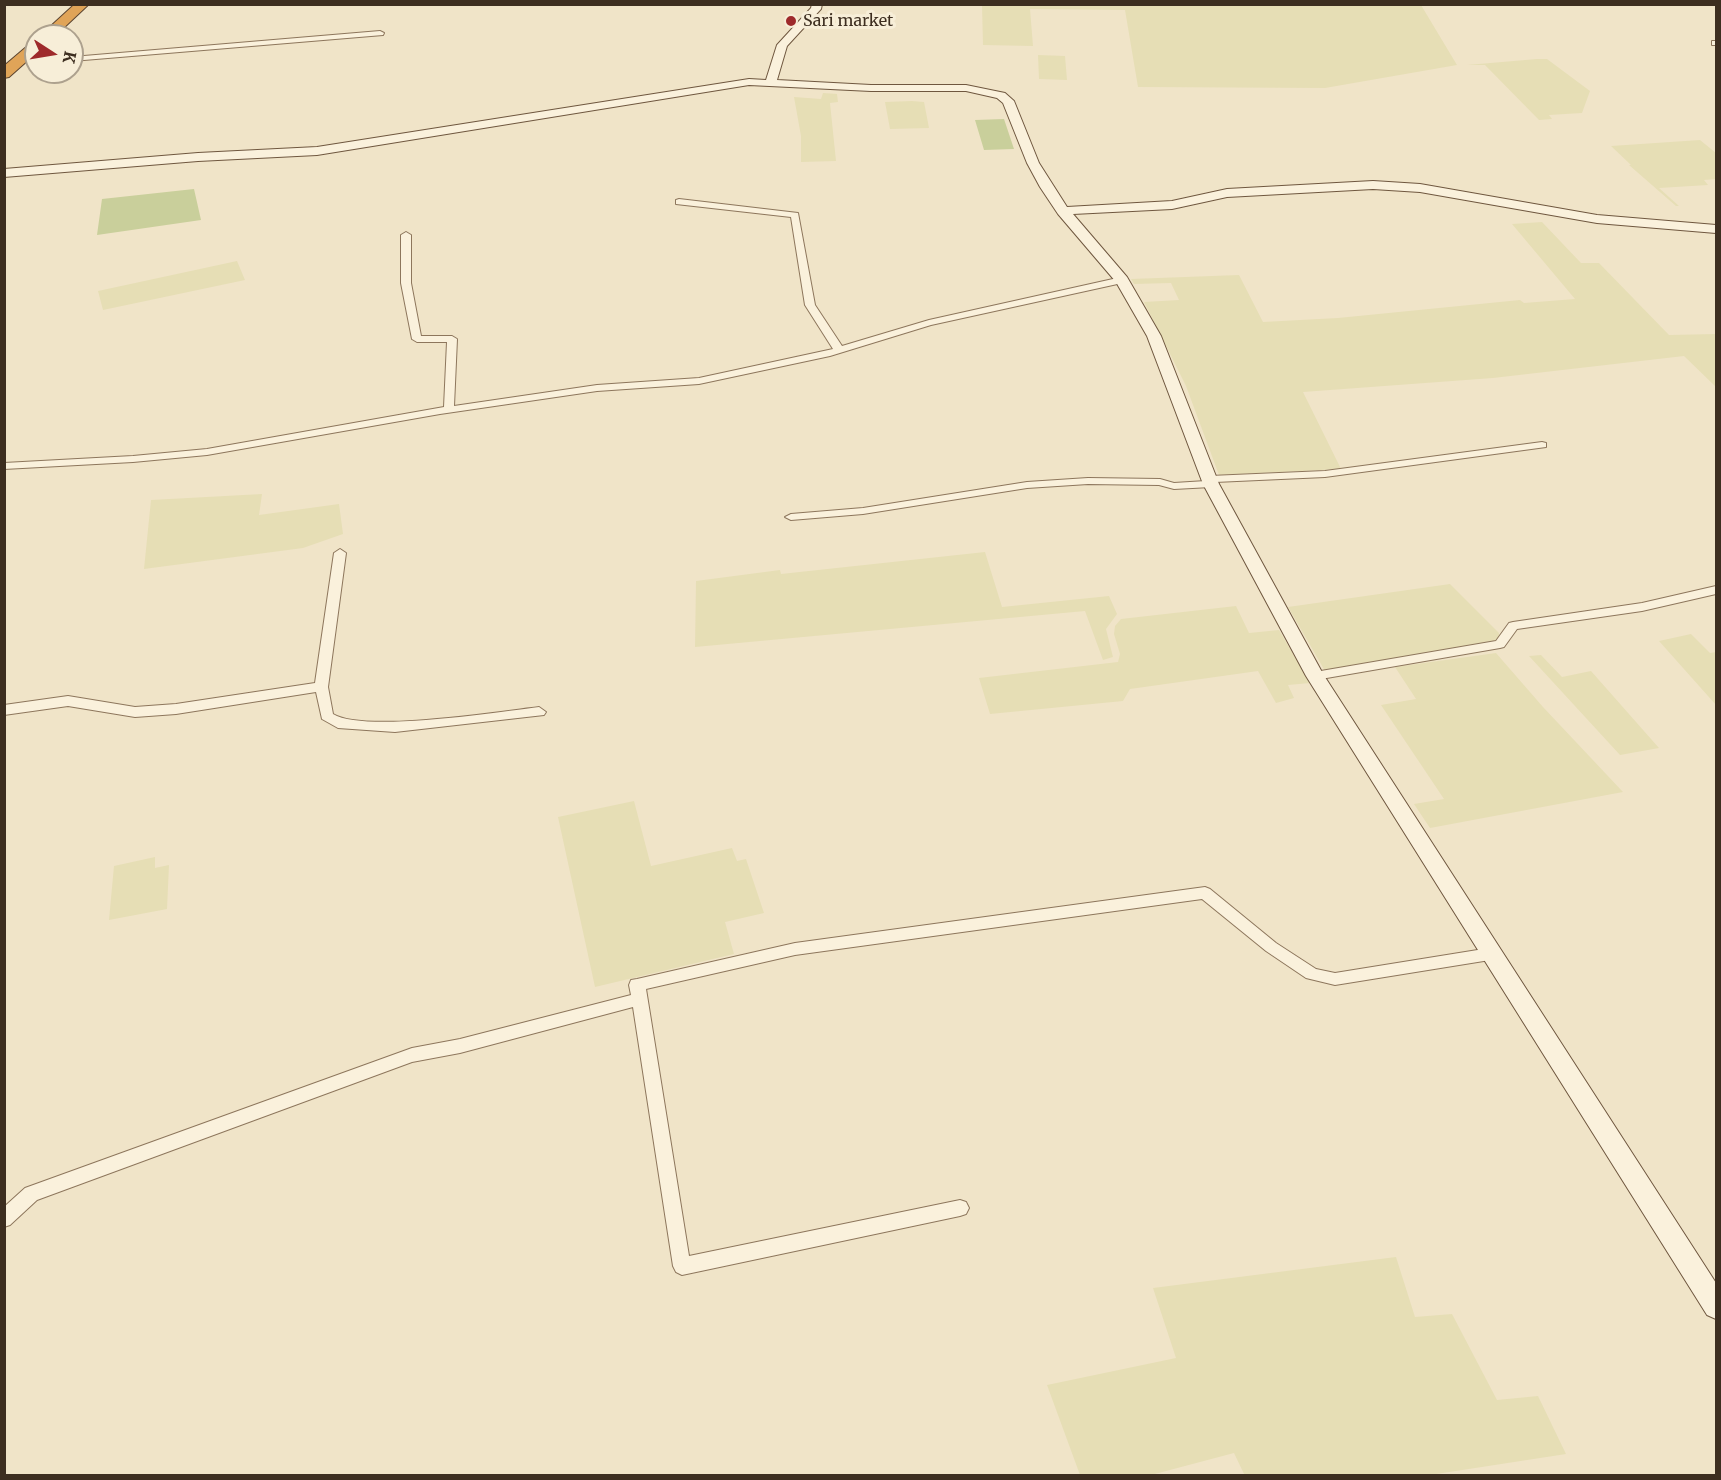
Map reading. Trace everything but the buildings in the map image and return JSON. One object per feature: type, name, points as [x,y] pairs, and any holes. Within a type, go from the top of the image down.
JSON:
[{"type":"highway","points":[[60,24],[83,4]]},
{"type":"highway","points":[[79,24],[100,4]]},
{"type":"highway","points":[[4,74],[24,56]]},
{"type":"highway","points":[[4,90],[24,73]]},
{"type":"street","points":[[771,83],[782,45],[816,9],[817,4]]},
{"type":"street","points":[[84,58],[380,33]]},
{"type":"street","points":[[4,173],[187,158],[317,151],[737,84],[966,88],[1001,95],[1008,101],[1033,163],[1046,187],[1063,211],[1122,280],[1154,336],[1210,481],[1315,676],[1716,1306]]},
{"type":"street","points":[[1063,211],[1172,206],[1227,193],[1373,184],[1420,188],[1597,219],[1716,229]]},
{"type":"street","points":[[679,202],[795,215],[810,304],[839,350]]},
{"type":"street","points":[[406,235],[406,284],[417,339],[452,339],[449,410]]},
{"type":"street","points":[[4,466],[133,459],[207,452],[449,410],[597,388],[699,381],[839,350],[929,323],[1122,280]]},
{"type":"street","points":[[791,517],[863,511],[1027,485],[1161,482],[1174,486],[1210,481],[1325,474],[1542,445]]},
{"type":"street","points":[[340,553],[321,687],[327,716],[338,723],[395,727],[539,712]]},
{"type":"street","points":[[1315,676],[1500,644],[1513,626],[1642,607],[1716,590]]},
{"type":"street","points":[[4,710],[68,701],[135,712],[176,709],[321,687]]},
{"type":"street","points":[[960,1209],[682,1266],[637,985],[795,949],[1205,893],[1271,947],[1312,974],[1335,979],[1490,954]]},
{"type":"street","points":[[4,1219],[31,1194],[412,1055],[460,1046],[639,999]]},
{"type":"shaded area","points":[[982,5],[1421,5],[1457,65],[1325,88],[1138,87],[1125,10],[1030,9],[1033,46],[983,45]]},
{"type":"shaded area","points":[[1038,55],[1065,56],[1067,80],[1039,79]]},
{"type":"shaded area","points":[[1547,59],[1590,91],[1582,113],[1549,115],[1552,119],[1539,120],[1485,65],[1467,65]]},
{"type":"shaded area","points":[[823,93],[837,94],[838,102],[830,103],[836,161],[801,162],[801,136],[794,97],[821,99]]},
{"type":"shaded area","points":[[885,102],[924,102],[929,128],[890,129]]},
{"type":"shaded area","points":[[1700,140],[1716,153],[1716,179],[1704,180],[1708,185],[1659,188],[1679,206],[1676,206],[1629,165],[1631,165],[1611,146]]},
{"type":"shaded area","points":[[1542,222],[1581,263],[1599,263],[1669,335],[1716,334],[1716,387],[1684,356],[1493,378],[1303,392],[1341,469],[1219,475],[1186,386],[1144,302],[1179,300],[1171,283],[1134,284],[1131,279],[1239,275],[1263,322],[1338,318],[1520,300],[1524,303],[1575,299],[1512,224]]},
{"type":"shaded area","points":[[237,261],[245,280],[103,310],[98,291]]},
{"type":"shaded area","points":[[262,494],[259,515],[339,504],[343,534],[303,548],[144,569],[151,500]]},
{"type":"shaded area","points":[[985,552],[1002,607],[1109,596],[1117,614],[1106,629],[1113,657],[1103,660],[1085,611],[695,647],[696,581],[780,570],[781,574]]},
{"type":"shaded area","points":[[1450,584],[1499,633],[1499,640],[1325,671],[1288,607]]},
{"type":"shaded area","points":[[1236,606],[1249,633],[1279,630],[1310,683],[1288,685],[1294,698],[1276,703],[1258,671],[1130,689],[1123,701],[990,714],[979,678],[1118,662],[1120,654],[1114,634],[1115,626],[1121,619]]},
{"type":"shaded area","points":[[1691,634],[1710,653],[1716,652],[1716,705],[1659,641]]},
{"type":"shaded area","points":[[1496,653],[1623,792],[1430,828],[1414,804],[1444,799],[1381,705],[1416,699],[1395,667]]},
{"type":"shaded area","points":[[1541,655],[1562,677],[1591,671],[1659,748],[1620,755],[1529,656]]},
{"type":"shaded area","points":[[634,801],[651,866],[732,848],[737,861],[746,859],[764,913],[725,922],[734,954],[595,987],[558,817]]},
{"type":"shaded area","points":[[155,857],[155,868],[169,865],[167,909],[109,920],[114,866]]},
{"type":"shaded area","points":[[1396,1257],[1415,1317],[1452,1314],[1497,1400],[1538,1396],[1566,1454],[1430,1475],[1245,1476],[1234,1453],[1151,1475],[1080,1475],[1047,1385],[1176,1358],[1153,1288]]},
{"type":"green space","points":[[1004,119],[1014,149],[984,150],[975,120]]},
{"type":"green space","points":[[194,189],[201,220],[97,235],[102,199]]},
{"type":"place","name":"Sari market","points":[[791,21]]}]
